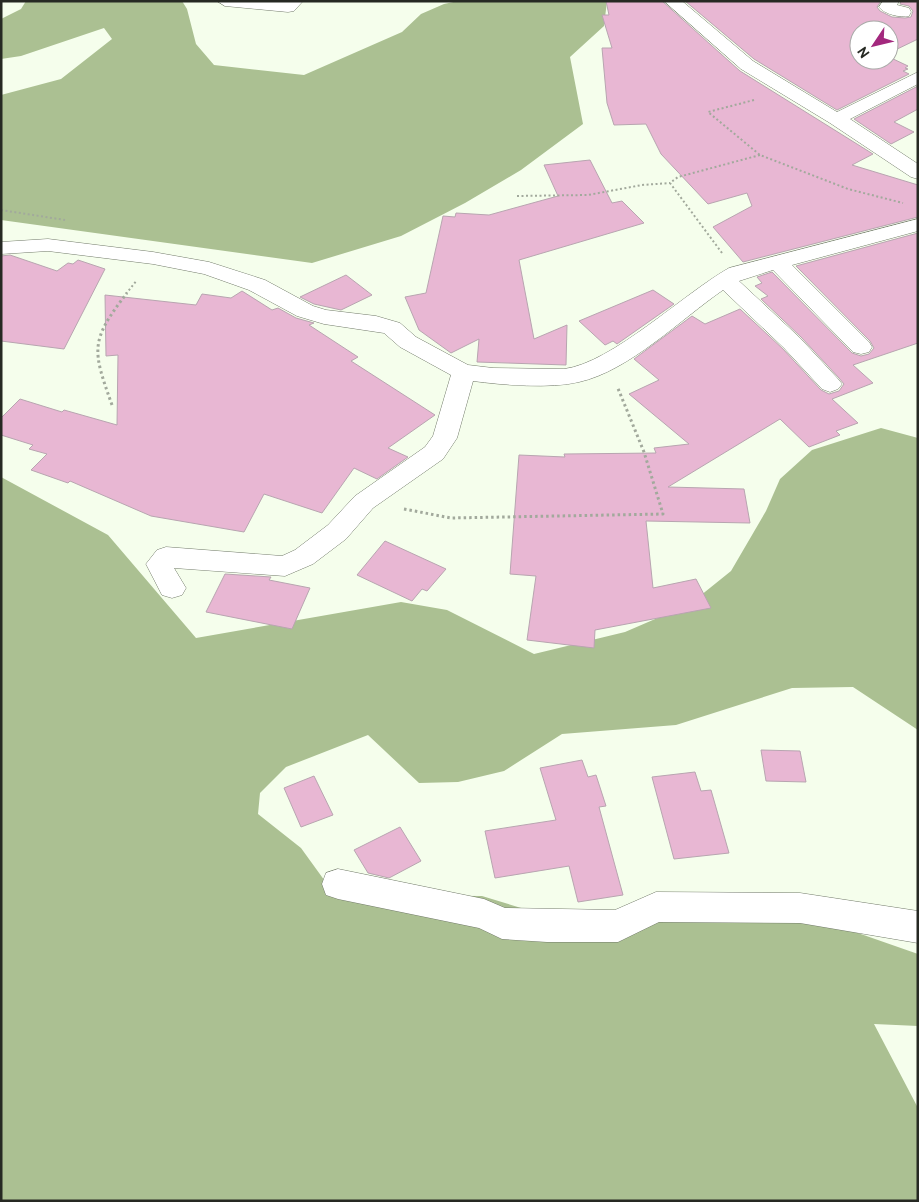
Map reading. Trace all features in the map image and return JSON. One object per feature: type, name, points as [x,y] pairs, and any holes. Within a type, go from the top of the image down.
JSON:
[{"type":"street","points":[[226,1],[288,7],[295,1]]},
{"type":"street","points":[[672,1],[747,65],[789,92],[837,119],[918,173]]},
{"type":"street","points":[[837,119],[918,78]]},
{"type":"street","points":[[1,248],[48,245],[154,258],[229,274],[257,284],[305,311],[324,317],[376,323],[392,328],[415,346],[464,372],[493,376],[564,377],[578,375],[606,363],[731,277],[778,263],[914,215]]},
{"type":"street","points":[[778,263],[861,347]]},
{"type":"street","points":[[731,277],[830,384]]},
{"type":"street","points":[[172,588],[159,564],[166,557],[285,566],[304,557],[337,532],[364,502],[434,453],[445,438],[464,372]]},
{"type":"street","points":[[338,884],[484,914],[502,923],[511,924],[618,926],[656,907],[790,908],[918,927]]},
{"type":"path","points":[[789,92],[708,112],[760,155],[914,215]]},
{"type":"path","points":[[517,196],[588,195],[642,185],[670,183],[678,177],[760,155]]},
{"type":"path","points":[[670,183],[731,277]]},
{"type":"path","points":[[112,405],[98,365],[98,339],[118,304],[154,258]]},
{"type":"path","points":[[364,502],[451,518],[663,514],[644,452],[606,363]]},
{"type":"green space","points":[[26,1],[182,1],[187,9],[196,44],[214,65],[304,75],[402,32],[421,14],[444,4],[458,1],[607,1],[604,26],[570,57],[583,124],[521,170],[465,203],[401,236],[312,263],[1,220],[1,95],[61,79],[112,39],[104,28],[21,56],[1,59],[1,19],[21,9]]},
{"type":"green space","points":[[881,428],[918,438],[918,730],[853,687],[792,688],[676,725],[562,734],[504,771],[458,782],[419,783],[368,735],[286,767],[260,793],[258,814],[301,848],[335,895],[482,896],[557,919],[792,910],[918,954],[918,1026],[874,1024],[918,1108],[918,1201],[1,1201],[1,477],[108,535],[196,638],[401,602],[447,610],[534,654],[625,632],[690,604],[731,571],[766,511],[780,479],[812,450]]},
{"type":"building","points":[[606,1],[662,1],[740,71],[873,154],[852,165],[918,185],[918,217],[743,262],[713,227],[752,206],[747,193],[708,204],[661,154],[646,124],[614,125],[607,103],[602,48],[612,48],[602,15],[609,15]]},
{"type":"building","points":[[685,1],[881,1],[877,7],[880,11],[892,17],[905,18],[911,17],[913,11],[909,6],[900,4],[901,1],[918,1],[918,39],[899,48],[899,20],[849,20],[849,70],[899,70],[899,62],[908,66],[905,68],[908,69],[903,71],[909,74],[837,110],[754,59]]},
{"type":"building","points":[[918,86],[918,109],[894,122],[914,132],[891,144],[854,119]]},
{"type":"building","points":[[590,160],[612,203],[622,201],[644,223],[519,260],[534,339],[567,325],[566,365],[477,362],[479,339],[451,353],[419,330],[405,297],[426,293],[443,216],[455,217],[456,213],[489,215],[558,196],[544,165]]},
{"type":"building","points":[[918,233],[918,343],[853,365],[873,383],[832,399],[858,423],[836,431],[840,435],[809,447],[780,419],[668,487],[744,489],[750,523],[646,521],[653,588],[696,579],[711,608],[595,630],[594,648],[527,640],[536,576],[510,574],[519,455],[565,457],[564,454],[656,453],[654,448],[689,444],[629,394],[659,380],[634,359],[692,316],[705,324],[740,309],[783,349],[821,390],[829,394],[839,391],[844,384],[839,378],[801,337],[761,299],[768,296],[755,286],[762,283],[757,277],[772,272],[852,353],[861,356],[869,354],[874,348],[870,341],[796,266]]},
{"type":"building","points":[[10,255],[57,271],[68,263],[73,264],[78,260],[105,269],[64,349],[1,341],[1,256]]},
{"type":"building","points":[[346,275],[372,295],[341,310],[314,304],[300,297]]},
{"type":"building","points":[[653,290],[674,304],[617,344],[613,341],[605,345],[579,321]]},
{"type":"building","points":[[242,291],[272,310],[278,308],[296,318],[314,323],[309,325],[358,357],[351,361],[435,415],[388,448],[408,457],[377,479],[354,468],[322,513],[264,494],[244,532],[151,516],[70,481],[68,483],[31,470],[47,454],[29,449],[33,445],[1,435],[1,418],[20,399],[62,412],[64,410],[117,425],[118,355],[106,356],[105,295],[196,305],[202,294],[231,298]]},
{"type":"building","points":[[385,541],[446,569],[427,591],[422,589],[412,601],[357,575]]},
{"type":"building","points":[[225,574],[271,577],[269,580],[310,588],[292,629],[206,612]]},
{"type":"building","points":[[761,750],[800,751],[806,782],[766,781]]},
{"type":"building","points":[[582,760],[588,777],[596,775],[606,806],[599,807],[623,895],[578,902],[569,866],[495,878],[485,831],[556,820],[540,768]]},
{"type":"building","points":[[695,772],[701,791],[711,790],[729,853],[674,859],[652,777]]},
{"type":"building","points":[[314,776],[333,815],[301,827],[284,788]]},
{"type":"building","points":[[400,827],[421,861],[389,878],[368,873],[354,850]]}]
